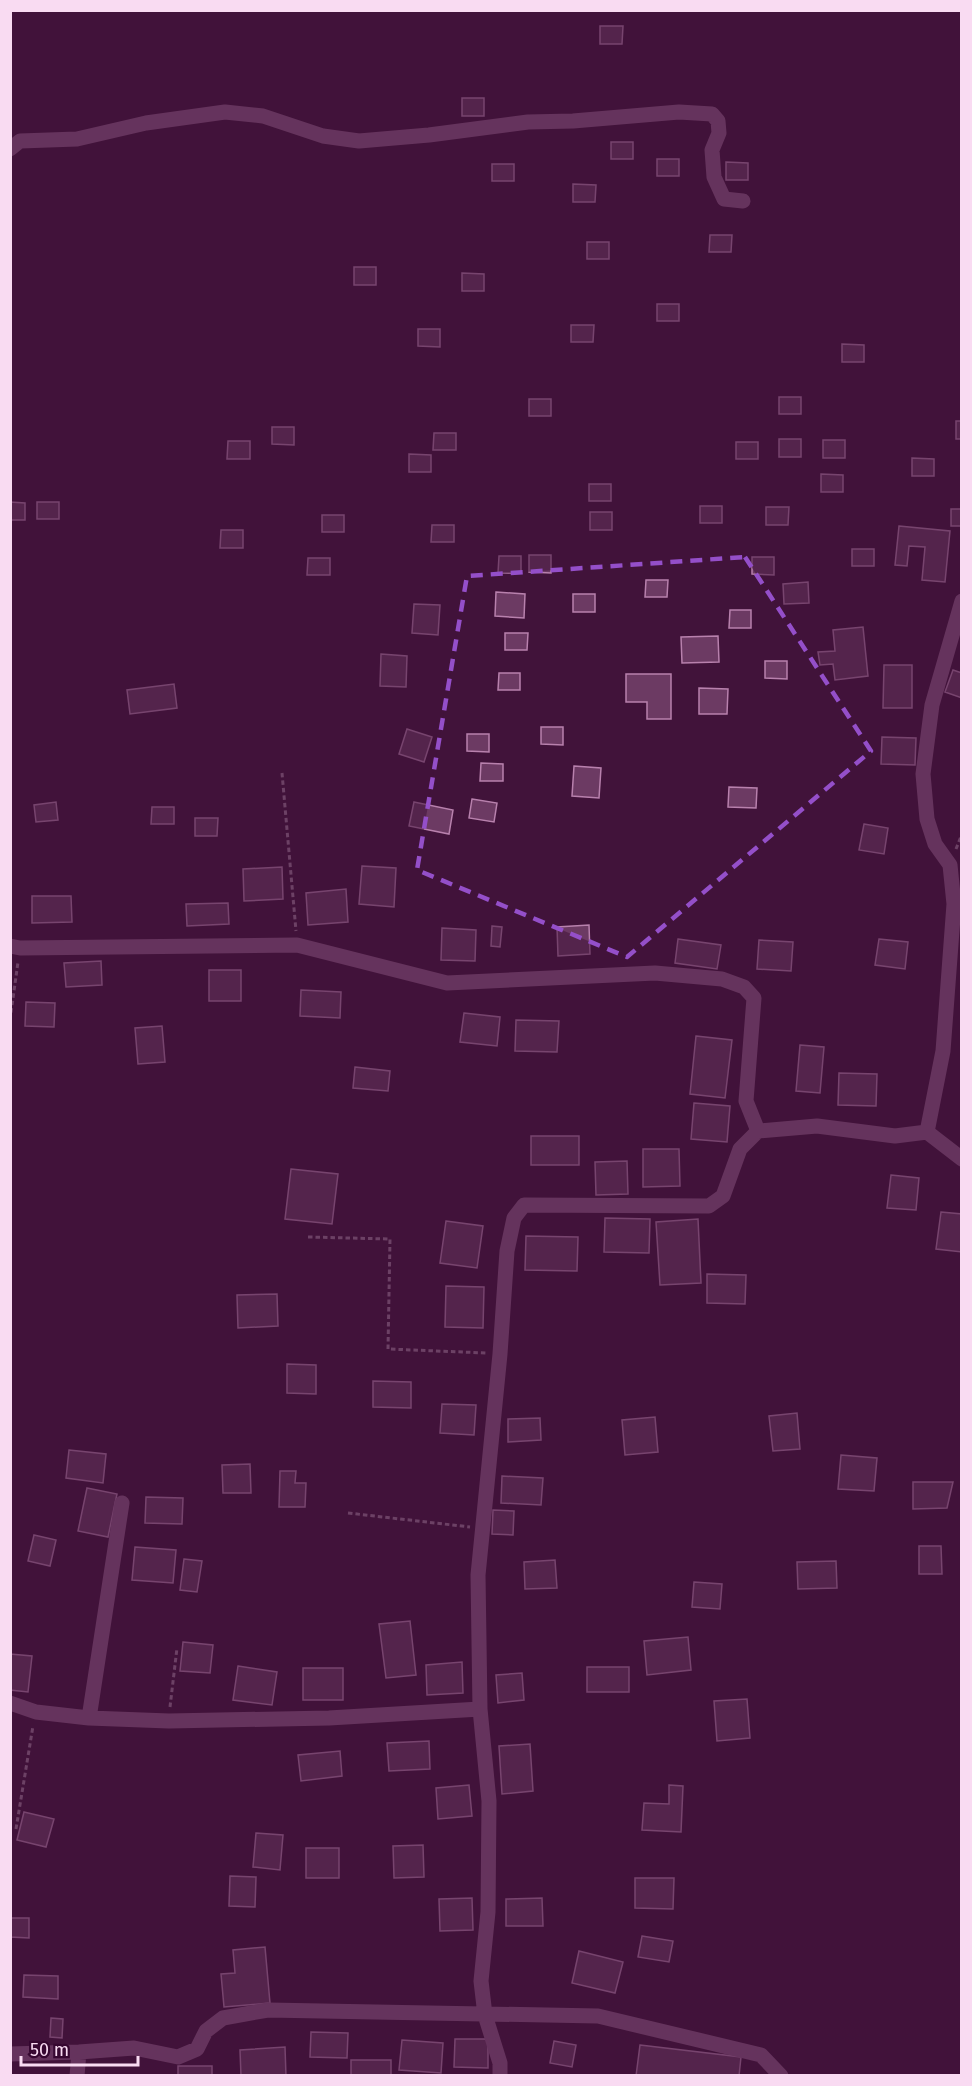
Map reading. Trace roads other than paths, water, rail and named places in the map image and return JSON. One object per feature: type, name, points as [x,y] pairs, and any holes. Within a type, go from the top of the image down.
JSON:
[{"type":"street","points":[[10,149],[20,141],[77,138],[146,123],[225,112],[263,116],[323,136],[359,141],[429,135],[528,122],[573,121],[680,112],[712,114],[718,121],[719,133],[712,150],[714,177],[724,199],[743,201]]},
{"type":"street","points":[[927,1132],[943,1052],[954,904],[950,865],[935,844],[927,819],[923,774],[932,705],[962,601]]},
{"type":"street","points":[[15,947],[297,945],[447,983],[655,972],[722,979],[744,987],[754,998],[746,1101],[758,1131]]},
{"type":"street","points":[[500,2076],[500,2063],[485,2015],[481,1981],[488,1912],[489,1801],[480,1709],[478,1575],[500,1354],[507,1251],[514,1218],[524,1205],[709,1206],[723,1196],[740,1149],[758,1131],[817,1126],[895,1136],[927,1132],[962,1159]]},
{"type":"street","points":[[89,1718],[122,1503]]},
{"type":"street","points":[[10,1703],[36,1712],[89,1718],[169,1720],[329,1718],[480,1709]]},
{"type":"street","points":[[10,2054],[134,2048],[178,2057],[197,2049],[206,2031],[223,2018],[268,2010],[598,2016],[761,2055],[781,2076]]},
{"type":"street","points":[[77,2076],[79,2052]]}]
